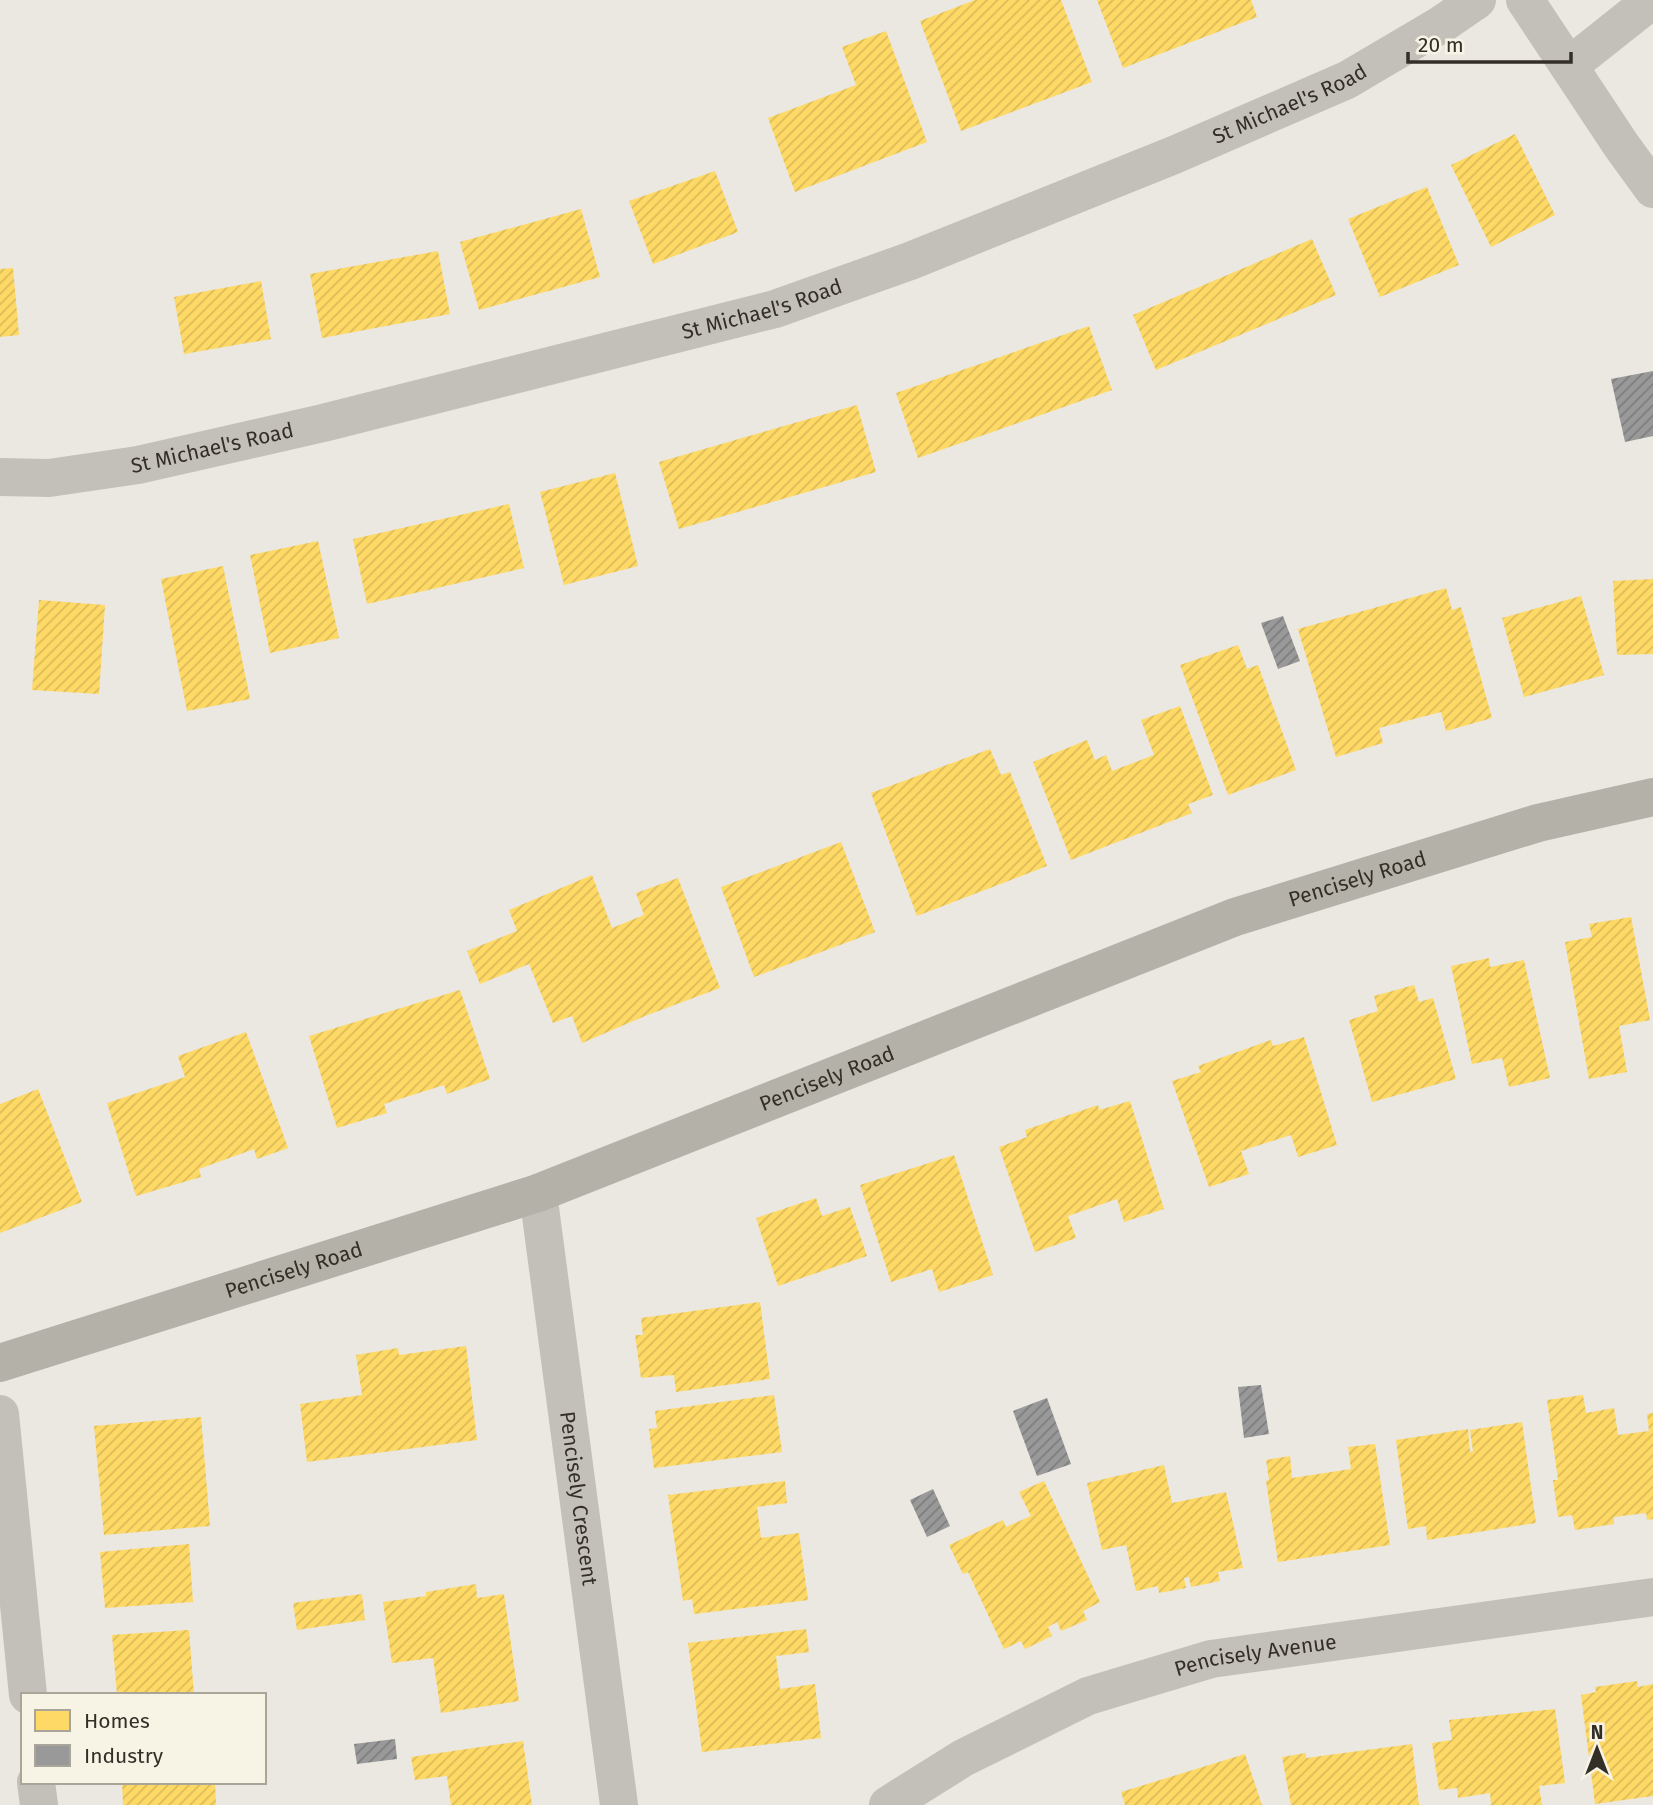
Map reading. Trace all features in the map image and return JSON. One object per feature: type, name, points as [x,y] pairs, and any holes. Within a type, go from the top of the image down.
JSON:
[{"type":"main road","name":"Pencisely Road","points":[[0,1363],[538,1193],[1235,917],[1538,823],[1653,797]]},
{"type":"street","name":"St Michael's Road","points":[[0,477],[49,478],[138,465],[336,420],[775,309],[910,261],[1174,155],[1348,80],[1477,0]]},
{"type":"street","points":[[1525,0],[1653,189]]},
{"type":"street","points":[[1569,66],[1652,0]]},
{"type":"street","name":"Pencisely Crescent","points":[[538,1193],[618,1805]]},
{"type":"street","points":[[0,1414],[28,1693]]},
{"type":"street","name":"Pencisely Avenue","points":[[888,1805],[963,1758],[1088,1696],[1211,1659],[1653,1597]]},
{"type":"street","points":[[36,1784],[39,1805]]},
{"type":"building: Homes","points":[[975,0],[1061,0],[1092,82],[961,131],[920,21]]},
{"type":"building: Homes","points":[[1097,0],[1251,0],[1257,17],[1123,68]]},
{"type":"building: Homes","points":[[886,31],[927,142],[795,192],[768,118],[856,85],[842,47]]},
{"type":"building: Homes","points":[[1515,134],[1555,215],[1491,247],[1451,165]]},
{"type":"building: Homes","points":[[715,171],[738,232],[653,264],[629,201]]},
{"type":"building: Homes","points":[[1427,187],[1459,265],[1380,297],[1348,219]]},
{"type":"building: Homes","points":[[581,209],[600,277],[479,310],[460,242]]},
{"type":"building: Homes","points":[[1312,239],[1336,295],[1156,370],[1133,315]]},
{"type":"building: Homes","points":[[438,251],[450,314],[322,338],[310,274]]},
{"type":"building: Homes","points":[[13,268],[19,335],[0,337],[0,269]]},
{"type":"building: Homes","points":[[261,281],[271,339],[184,354],[174,297]]},
{"type":"building: Homes","points":[[1089,326],[1112,390],[918,458],[896,393]]},
{"type":"building: Homes","points":[[857,405],[876,472],[679,529],[659,462]]},
{"type":"building: Homes","points":[[615,473],[638,566],[564,585],[540,492]]},
{"type":"building: Homes","points":[[509,504],[524,568],[367,604],[353,539]]},
{"type":"building: Homes","points":[[318,541],[339,638],[270,653],[250,555]]},
{"type":"building: Homes","points":[[223,566],[250,699],[187,711],[161,579]]},
{"type":"building: Homes","points":[[1653,579],[1653,654],[1617,655],[1613,581]]},
{"type":"building: Homes","points":[[1446,588],[1452,610],[1461,607],[1492,718],[1446,731],[1441,712],[1379,728],[1383,743],[1336,757],[1298,629]]},
{"type":"building: Homes","points":[[1581,596],[1604,675],[1524,697],[1502,618]]},
{"type":"building: Homes","points":[[39,600],[105,605],[99,694],[32,690]]},
{"type":"building: Homes","points":[[1238,645],[1247,669],[1258,665],[1296,770],[1228,795],[1180,665]]},
{"type":"building: Homes","points":[[1180,706],[1213,795],[1188,804],[1192,813],[1071,860],[1033,762],[1087,740],[1095,760],[1106,755],[1112,771],[1154,755],[1141,720]]},
{"type":"building: Homes","points":[[990,749],[1001,775],[1010,772],[1047,866],[917,916],[871,793]]},
{"type":"building: Homes","points":[[841,842],[875,932],[754,977],[721,887]]},
{"type":"building: Homes","points":[[592,875],[612,928],[644,915],[636,893],[678,878],[720,988],[582,1043],[572,1016],[553,1023],[529,964],[480,984],[467,951],[517,931],[509,910]]},
{"type":"building: Homes","points":[[1631,917],[1650,1020],[1619,1026],[1627,1072],[1589,1079],[1565,942],[1592,937],[1589,924]]},
{"type":"building: Homes","points":[[1489,958],[1490,967],[1524,960],[1550,1078],[1509,1087],[1502,1058],[1472,1064],[1451,966]]},
{"type":"building: Homes","points":[[1414,985],[1419,1002],[1433,998],[1456,1079],[1372,1102],[1349,1020],[1378,1011],[1374,996]]},
{"type":"building: Homes","points":[[460,990],[490,1079],[447,1094],[444,1085],[384,1104],[387,1113],[337,1128],[309,1036]]},
{"type":"building: Homes","points":[[246,1032],[288,1148],[257,1159],[254,1149],[199,1169],[201,1177],[136,1196],[107,1103],[185,1077],[178,1056]]},
{"type":"building: Homes","points":[[1304,1037],[1337,1145],[1298,1157],[1291,1135],[1241,1151],[1249,1174],[1209,1187],[1172,1081],[1201,1072],[1198,1066],[1271,1040],[1273,1046]]},
{"type":"building: Homes","points":[[38,1089],[82,1202],[0,1233],[0,1104]]},
{"type":"building: Homes","points":[[1130,1101],[1164,1209],[1124,1222],[1117,1199],[1068,1216],[1076,1238],[1035,1252],[999,1147],[1027,1137],[1025,1130],[1098,1105],[1099,1110]]},
{"type":"building: Homes","points":[[954,1155],[993,1275],[939,1292],[932,1269],[891,1282],[860,1185]]},
{"type":"building: Homes","points":[[816,1198],[822,1216],[850,1207],[867,1256],[778,1286],[756,1218]]},
{"type":"building: Homes","points":[[760,1302],[770,1379],[676,1392],[674,1375],[641,1378],[635,1335],[643,1335],[641,1318]]},
{"type":"building: Homes","points":[[466,1346],[477,1440],[307,1462],[300,1404],[362,1395],[356,1355],[398,1348],[399,1355]]},
{"type":"building: Homes","points":[[774,1395],[782,1452],[654,1468],[649,1429],[657,1428],[655,1411]]},
{"type":"building: Homes","points":[[1583,1395],[1586,1413],[1614,1408],[1618,1435],[1649,1431],[1647,1414],[1653,1413],[1653,1519],[1647,1520],[1646,1513],[1614,1517],[1614,1524],[1575,1530],[1572,1515],[1558,1517],[1553,1480],[1558,1480],[1547,1400]]},
{"type":"building: Homes","points":[[201,1417],[210,1526],[104,1535],[94,1426]]},
{"type":"building: Homes","points":[[1522,1422],[1536,1523],[1427,1540],[1426,1526],[1408,1529],[1396,1440],[1468,1429],[1470,1452],[1473,1451],[1470,1430]]},
{"type":"building: Homes","points":[[1375,1444],[1390,1545],[1278,1562],[1266,1481],[1269,1480],[1266,1460],[1290,1456],[1292,1478],[1351,1469],[1348,1447]]},
{"type":"building: Homes","points":[[1164,1465],[1172,1503],[1226,1492],[1243,1568],[1218,1572],[1220,1581],[1191,1587],[1189,1577],[1184,1578],[1186,1588],[1159,1593],[1158,1586],[1136,1591],[1126,1545],[1102,1550],[1087,1483]]},
{"type":"building: Homes","points":[[785,1481],[787,1503],[757,1507],[761,1538],[799,1533],[808,1600],[694,1614],[692,1599],[683,1601],[668,1495]]},
{"type":"building: Homes","points":[[1044,1481],[1100,1602],[1083,1611],[1087,1620],[1061,1631],[1057,1622],[1048,1627],[1052,1636],[1025,1649],[1021,1641],[1004,1649],[968,1572],[963,1574],[949,1545],[1003,1520],[1006,1527],[1031,1516],[1019,1492]]},
{"type":"building: Homes","points":[[189,1544],[193,1602],[105,1608],[100,1552]]},
{"type":"building: Homes","points":[[476,1584],[477,1598],[504,1594],[519,1701],[441,1713],[433,1658],[392,1663],[383,1602],[426,1596],[426,1592]]},
{"type":"building: Homes","points":[[362,1594],[365,1620],[297,1630],[293,1603]]},
{"type":"building: Homes","points":[[806,1629],[809,1652],[776,1656],[780,1689],[815,1684],[821,1738],[702,1752],[688,1643]]},
{"type":"building: Homes","points":[[189,1630],[194,1693],[117,1693],[112,1635]]},
{"type":"building: Homes","points":[[1637,1681],[1638,1687],[1653,1684],[1653,1796],[1595,1804],[1581,1695],[1596,1692],[1595,1687]]},
{"type":"building: Homes","points":[[1555,1709],[1565,1783],[1539,1786],[1542,1805],[1491,1805],[1490,1793],[1458,1798],[1457,1788],[1439,1790],[1432,1743],[1452,1740],[1449,1720]]},
{"type":"building: Homes","points":[[523,1741],[532,1805],[451,1805],[447,1776],[415,1780],[411,1757]]},
{"type":"building: Homes","points":[[1412,1744],[1419,1805],[1291,1805],[1282,1757],[1306,1753],[1306,1758]]},
{"type":"building: Homes","points":[[1245,1754],[1262,1805],[1125,1805],[1121,1792]]},
{"type":"building: Homes","points":[[122,1784],[215,1784],[216,1805],[123,1805]]},
{"type":"building: Industry","points":[[1653,371],[1653,436],[1625,442],[1611,379]]},
{"type":"building: Industry","points":[[1283,616],[1300,661],[1278,669],[1261,623]]},
{"type":"building: Industry","points":[[1261,1385],[1269,1434],[1244,1438],[1238,1387]]},
{"type":"building: Industry","points":[[1047,1398],[1071,1464],[1037,1476],[1013,1411]]},
{"type":"building: Industry","points":[[933,1489],[950,1526],[927,1537],[910,1500]]},
{"type":"building: Industry","points":[[395,1739],[397,1759],[357,1764],[354,1744]]}]
